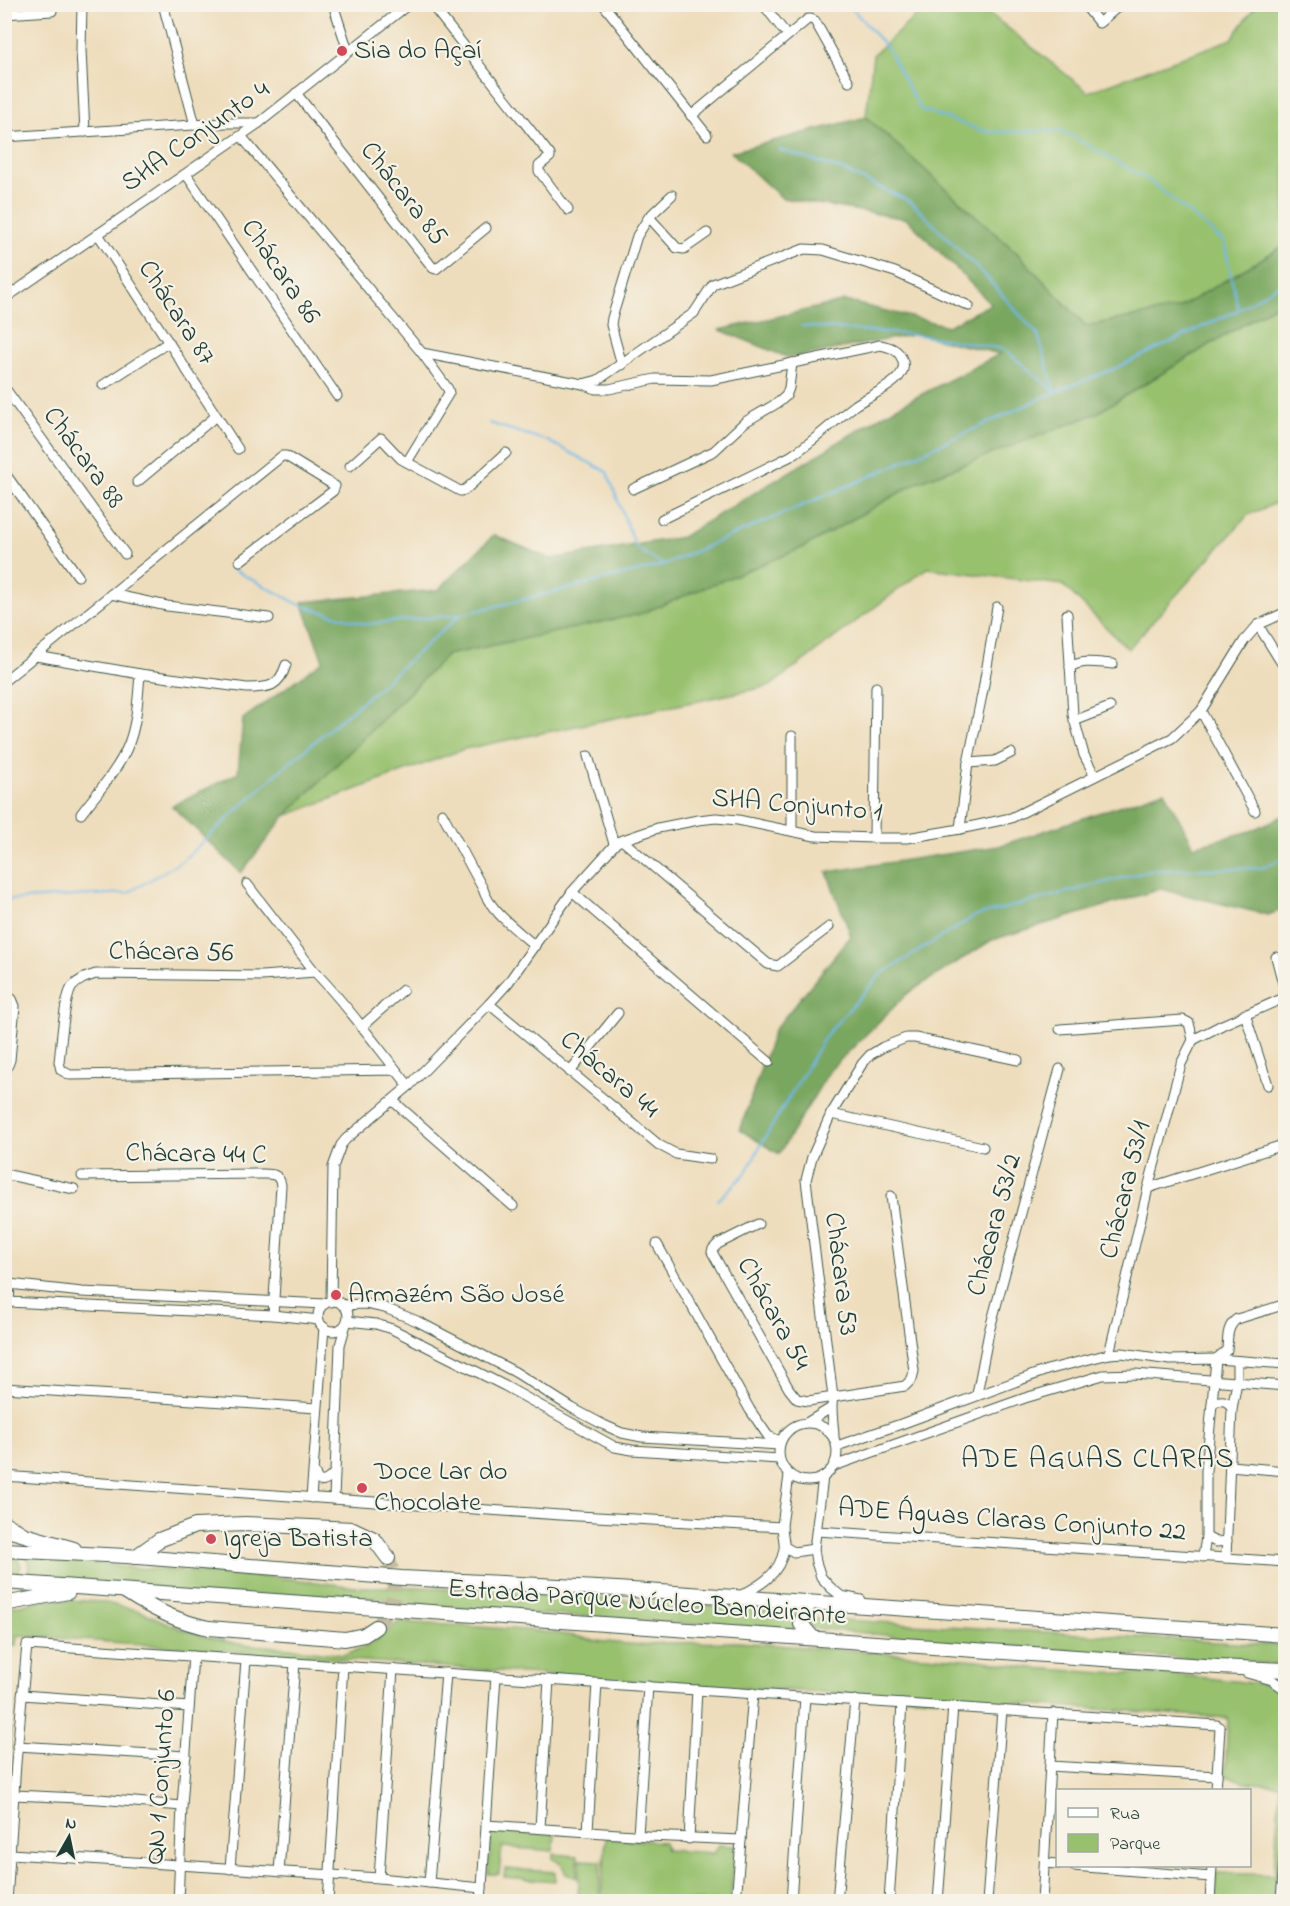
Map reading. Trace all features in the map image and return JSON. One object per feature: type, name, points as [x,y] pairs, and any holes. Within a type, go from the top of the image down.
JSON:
[{"type":"highway","points":[[135,1557],[159,1540],[195,1526],[245,1524],[353,1530],[374,1539],[388,1558]]},
{"type":"highway","points":[[4,1530],[66,1546],[87,1555]]},
{"type":"highway","name":"Estrada Parque Núcleo Bandeirante","points":[[4,1550],[135,1557],[402,1578],[617,1589],[1284,1634]]},
{"type":"highway","name":"Estrada Parque Núcleo Bandeirante","points":[[4,1582],[1286,1670]]},
{"type":"highway","points":[[4,1604],[84,1588]]},
{"type":"highway","points":[[124,1591],[151,1608],[188,1624],[209,1628],[345,1639],[363,1635],[376,1626]]},
{"type":"highway","points":[[810,1603],[805,1610],[801,1624],[813,1638]]},
{"type":"street","points":[[82,4],[81,50],[85,132]]},
{"type":"street","points":[[163,4],[195,125]]},
{"type":"street","points":[[333,4],[348,51]]},
{"type":"street","name":"SHA Conjunto 4","points":[[4,299],[259,123],[409,4]]},
{"type":"street","points":[[431,4],[550,155],[539,166],[539,169],[568,210]]},
{"type":"street","points":[[603,4],[707,135]]},
{"type":"street","points":[[763,4],[783,30]]},
{"type":"street","points":[[1084,4],[1099,23],[1121,4]]},
{"type":"street","points":[[4,14],[52,11]]},
{"type":"street","points":[[691,116],[808,19],[815,21],[849,82]]},
{"type":"street","name":"Chácara 85","points":[[296,93],[433,268],[436,269],[486,228]]},
{"type":"street","points":[[4,137],[225,123],[259,123]]},
{"type":"street","points":[[225,123],[231,138],[228,145]]},
{"type":"street","points":[[241,136],[422,353],[449,391],[407,462]]},
{"type":"street","name":"Chácara 86","points":[[186,174],[337,396]]},
{"type":"street","points":[[622,365],[611,325],[612,318],[637,236],[649,217],[672,195]]},
{"type":"street","points":[[649,217],[680,250],[706,233]]},
{"type":"street","name":"Chácara 87","points":[[98,234],[238,449]]},
{"type":"street","points":[[583,384],[598,380],[622,365],[694,312],[712,284],[804,249],[823,250],[895,272],[969,306]]},
{"type":"street","points":[[103,385],[169,342]]},
{"type":"street","points":[[422,353],[609,389],[655,380],[702,381],[880,345],[892,347],[900,353],[904,369],[899,379],[861,401],[802,449],[662,519]]},
{"type":"street","points":[[633,489],[714,451],[745,422],[779,402],[786,396],[789,388],[792,363]]},
{"type":"street","name":"Chácara 88","points":[[4,387],[125,554]]},
{"type":"street","points":[[137,482],[216,416]]},
{"type":"street","points":[[350,466],[381,438],[401,459],[460,491],[465,490],[506,453]]},
{"type":"street","points":[[4,681],[280,457],[286,456],[334,485],[335,490],[240,561]]},
{"type":"street","points":[[4,472],[78,576]]},
{"type":"street","points":[[111,594],[167,606],[269,618]]},
{"type":"street","points":[[960,829],[968,763],[997,607]]},
{"type":"street","name":"SHA Conjunto 1","points":[[618,842],[658,828],[698,820],[738,820],[835,838],[874,838],[907,837],[1011,818],[1172,738],[1201,711],[1244,641],[1258,626],[1286,612]]},
{"type":"street","points":[[1067,614],[1074,721],[1084,755],[1095,776]]},
{"type":"street","points":[[1258,626],[1286,670]]},
{"type":"street","points":[[36,656],[140,674],[247,688],[263,688],[274,684],[281,678],[286,665]]},
{"type":"street","points":[[1070,667],[1076,663],[1085,662],[1113,664]]},
{"type":"street","points":[[81,814],[127,748],[135,718],[140,674]]},
{"type":"street","points":[[874,838],[876,687]]},
{"type":"street","points":[[1074,721],[1110,707]]},
{"type":"street","points":[[1201,711],[1255,811]]},
{"type":"street","points":[[792,736],[792,831]]},
{"type":"street","points":[[968,763],[996,761],[1011,753]]},
{"type":"street","points":[[588,756],[618,842],[768,964],[778,966],[829,927]]},
{"type":"street","points":[[442,813],[485,896],[511,925],[535,946]]},
{"type":"street","points":[[311,1498],[323,1341],[319,1311],[328,1303],[333,1167],[341,1145],[409,1086],[489,1004],[535,946],[572,892],[618,842]]},
{"type":"street","points":[[247,884],[315,972],[409,1086]]},
{"type":"street","points":[[572,892],[769,1062]]},
{"type":"street","points":[[1060,1029],[1183,1020],[1189,1023],[1193,1040],[1286,996],[1276,957]]},
{"type":"street","name":"Chácara 56","points":[[315,972],[262,976],[96,974],[84,977],[69,993],[59,1067],[70,1075],[396,1070]]},
{"type":"street","points":[[361,1027],[403,990]]},
{"type":"street","points":[[4,996],[12,999],[15,1006],[10,1060],[4,1075]]},
{"type":"street","name":"Chácara 44","points":[[489,1004],[667,1151],[710,1159]]},
{"type":"street","points":[[570,1072],[618,1013]]},
{"type":"street","points":[[1245,1014],[1268,1085]]},
{"type":"street","name":"Chácara 53","points":[[835,1442],[831,1408],[833,1396],[806,1180],[812,1157],[831,1114],[870,1055],[906,1038],[1018,1060]]},
{"type":"street","name":"Chácara 53/1","points":[[1108,1354],[1181,1064],[1193,1040]]},
{"type":"street","name":"Chácara 53/2","points":[[977,1394],[989,1332],[1060,1069]]},
{"type":"street","points":[[393,1101],[513,1206]]},
{"type":"street","points":[[831,1114],[983,1147]]},
{"type":"street","points":[[1148,1188],[1286,1143]]},
{"type":"street","points":[[4,1174],[74,1190]]},
{"type":"street","name":"Chácara 44 C","points":[[82,1176],[258,1174],[278,1176],[281,1185],[273,1316]]},
{"type":"street","name":"Chácara 54","points":[[758,1224],[718,1244],[712,1252],[796,1399],[808,1401],[905,1386],[912,1379],[914,1371],[891,1196]]},
{"type":"street","points":[[657,1244],[750,1410],[768,1436],[779,1443]]},
{"type":"street","points":[[779,1443],[650,1437],[622,1433],[572,1408],[515,1372],[417,1321],[385,1308],[366,1304],[342,1305],[81,1292],[7,1280],[10,1290],[6,1305],[273,1316],[321,1324],[333,1331],[346,1323],[376,1324],[392,1329],[505,1386],[615,1447],[779,1459]]},
{"type":"street","points":[[80,1307],[81,1292]]},
{"type":"street","points":[[236,1314],[237,1298]]},
{"type":"street","points":[[1226,1558],[1232,1409],[1237,1382],[1237,1361],[1227,1350],[1228,1330],[1237,1319],[1286,1304]]},
{"type":"street","points":[[334,1499],[340,1345],[347,1312],[342,1305]]},
{"type":"street","points":[[323,1341],[331,1340],[340,1345]]},
{"type":"street","points":[[1203,1557],[1206,1537],[1206,1471],[1216,1359],[1227,1350]]},
{"type":"street","points":[[835,1442],[901,1424],[1047,1370],[1108,1354],[1122,1353],[1170,1360],[1216,1359],[1286,1364]]},
{"type":"street","points":[[1135,1374],[1132,1370],[1136,1356]]},
{"type":"street","name":"ADE Águas Claras Conjunto 22","points":[[834,1466],[1103,1375],[1135,1374],[1286,1386]]},
{"type":"street","points":[[4,1388],[317,1408]]},
{"type":"street","points":[[1212,1406],[1215,1402],[1226,1401],[1232,1409]]},
{"type":"street","points":[[808,1422],[818,1424],[827,1430],[835,1442],[837,1456],[834,1466],[823,1477],[812,1481],[800,1480],[789,1475],[779,1459],[779,1443],[784,1433],[791,1427],[808,1422],[831,1408]]},
{"type":"street","points":[[615,1447],[622,1433]]},
{"type":"street","points":[[1230,1467],[1286,1471]]},
{"type":"street","points":[[314,1471],[315,1477],[322,1482],[327,1481],[334,1473]]},
{"type":"street","points":[[737,1597],[760,1586],[778,1566],[784,1547],[782,1527],[789,1475]]},
{"type":"street","points":[[4,1476],[560,1515],[782,1527]]},
{"type":"street","points":[[823,1477],[814,1550],[821,1577],[841,1596],[901,1609]]},
{"type":"street","points":[[4,1520],[35,1539]]},
{"type":"street","name":"ADE Águas Claras Conjunto 22","points":[[817,1531],[1286,1562]]},
{"type":"street","points":[[1206,1537],[1220,1542],[1227,1541]]},
{"type":"street","points":[[784,1547],[794,1552],[814,1550]]},
{"type":"street","points":[[7,1902],[11,1854],[8,1829],[14,1795],[27,1645],[1217,1725],[1220,1728],[1216,1789]]},
{"type":"street","name":"QN 1 Conjunto 6","points":[[178,1902],[178,1865],[193,1656]]},
{"type":"street","points":[[230,1869],[246,1660]]},
{"type":"street","points":[[279,1872],[295,1663]]},
{"type":"street","points":[[328,1902],[343,1666]]},
{"type":"street","points":[[1218,1667],[1264,1677],[1286,1690]]},
{"type":"street","points":[[379,1878],[393,1669]]},
{"type":"street","points":[[429,1883],[446,1673]]},
{"type":"street","points":[[481,1902],[496,1676]]},
{"type":"street","points":[[540,1827],[549,1680]]},
{"type":"street","points":[[588,1831],[597,1683]]},
{"type":"street","points":[[638,1835],[648,1686]]},
{"type":"street","points":[[689,1839],[697,1690]]},
{"type":"street","points":[[736,1902],[753,1693]]},
{"type":"street","points":[[22,1695],[189,1707]]},
{"type":"street","points":[[791,1902],[805,1697]]},
{"type":"street","points":[[837,1902],[855,1700]]},
{"type":"street","points":[[889,1902],[902,1704]]},
{"type":"street","points":[[938,1902],[953,1706]]},
{"type":"street","points":[[987,1902],[1002,1710]]},
{"type":"street","points":[[1042,1902],[1052,1815],[1050,1766],[1053,1713]]},
{"type":"street","points":[[17,1746],[186,1756]]},
{"type":"street","points":[[1050,1766],[1217,1776]]},
{"type":"street","points":[[14,1795],[182,1806]]},
{"type":"street","points":[[486,1825],[689,1839],[741,1840]]},
{"type":"street","points":[[1281,1902],[1286,1829]]},
{"type":"street","points":[[11,1854],[379,1878],[482,1888]]},
{"type":"street","points":[[1045,1863],[1056,1864]]},
{"type":"street","points":[[1086,1867],[1211,1877]]},
{"type":"street","points":[[1210,1902],[1212,1867]]},
{"type":"green space","points":[[928,5],[979,5],[1088,92],[1232,39],[1256,5],[1285,5],[1285,245],[1179,308],[1086,326],[1016,252],[866,117],[873,55]]},
{"type":"green space","points":[[866,117],[1016,252],[1086,326],[1179,308],[1285,245],[1285,299],[1095,414],[918,482],[802,548],[640,614],[447,655],[285,816],[241,873],[172,806],[238,773],[243,719],[323,661],[302,602],[438,590],[494,535],[551,559],[682,537],[893,409],[1000,354],[917,334],[789,358],[720,330],[845,301],[948,326],[991,304],[907,219],[782,198],[731,152]]},
{"type":"green space","points":[[1285,299],[1285,499],[1248,515],[1128,649],[1063,585],[927,568],[770,686],[464,749],[285,816],[447,655],[639,614],[802,548],[918,482],[1095,414]]},
{"type":"green space","points":[[1164,791],[1194,846],[1251,831],[1285,815],[1285,909],[1268,915],[1161,889],[992,940],[908,993],[830,1070],[779,1154],[740,1130],[774,1030],[851,936],[827,872],[999,846]]},
{"type":"green space","points":[[4,1544],[15,1552],[21,1566],[16,1578],[4,1588]]},
{"type":"green space","points":[[24,1551],[73,1561],[122,1567],[284,1578],[355,1587],[419,1587],[797,1611],[793,1621],[796,1631],[419,1606],[382,1599],[345,1597],[240,1597],[41,1586],[20,1591],[29,1571]]},
{"type":"green space","points":[[47,1599],[102,1602],[140,1611],[206,1637],[238,1644],[343,1655],[370,1645],[399,1622],[527,1630],[595,1641],[641,1645],[738,1642],[978,1660],[1032,1668],[1104,1673],[1171,1674],[1269,1685],[1277,1691],[1286,1711],[1278,1890],[1274,1891],[1274,1901],[1215,1901],[1217,1873],[1274,1875],[1280,1785],[1244,1782],[1225,1775],[1228,1718],[956,1699],[684,1685],[17,1635],[16,1645],[5,1645],[4,1608]]},
{"type":"green space","points":[[809,1618],[1285,1646],[1285,1665],[941,1642],[813,1628],[807,1624]]},
{"type":"green space","points":[[4,1728],[11,1729],[6,1813],[4,1813]]},
{"type":"green space","points":[[493,1830],[555,1834],[553,1851],[502,1847],[499,1874],[488,1874]]},
{"type":"green space","points":[[606,1838],[664,1842],[666,1850],[714,1853],[719,1845],[734,1846],[731,1901],[601,1901]]},
{"type":"green space","points":[[553,1854],[578,1856],[577,1878],[566,1874],[561,1863],[553,1859]]},
{"type":"green space","points":[[580,1860],[601,1861],[599,1901],[578,1900]]},
{"type":"green space","points":[[505,1869],[555,1872],[555,1881],[504,1877]]},
{"type":"waterway","points":[[849,5],[887,48],[920,109],[986,132],[1063,131],[1150,181],[1224,242],[1238,308]]},
{"type":"waterway","points":[[780,150],[842,170],[911,202],[987,278],[1038,335],[1055,392]]},
{"type":"waterway","points":[[4,900],[128,893],[182,861],[274,776],[460,615],[663,565],[862,480],[1055,392],[1116,368],[1238,310],[1286,280]]},
{"type":"waterway","points":[[802,326],[918,335],[1004,349],[1053,390]]},
{"type":"waterway","points":[[489,423],[548,441],[607,472],[636,548],[663,565]]},
{"type":"waterway","points":[[230,568],[300,605],[366,624],[458,615]]},
{"type":"waterway","points":[[718,1200],[745,1174],[826,1035],[881,974],[975,916],[1153,870],[1261,868],[1286,857]]},
{"type":"tunnel","points":[[376,1627],[387,1611],[393,1594],[393,1577],[388,1558]]},
{"type":"place","name":"Sia do Açaí","points":[[342,51]]},
{"type":"place","name":"Armazém São José","points":[[336,1295]]},
{"type":"place","name":"Doce Lar do Chocolate","points":[[362,1488]]},
{"type":"place","name":"Igreja Batista","points":[[211,1539]]},
{"type":"district","name":"ADE AGUAS CLARAS","points":[[1098,1460]]}]
